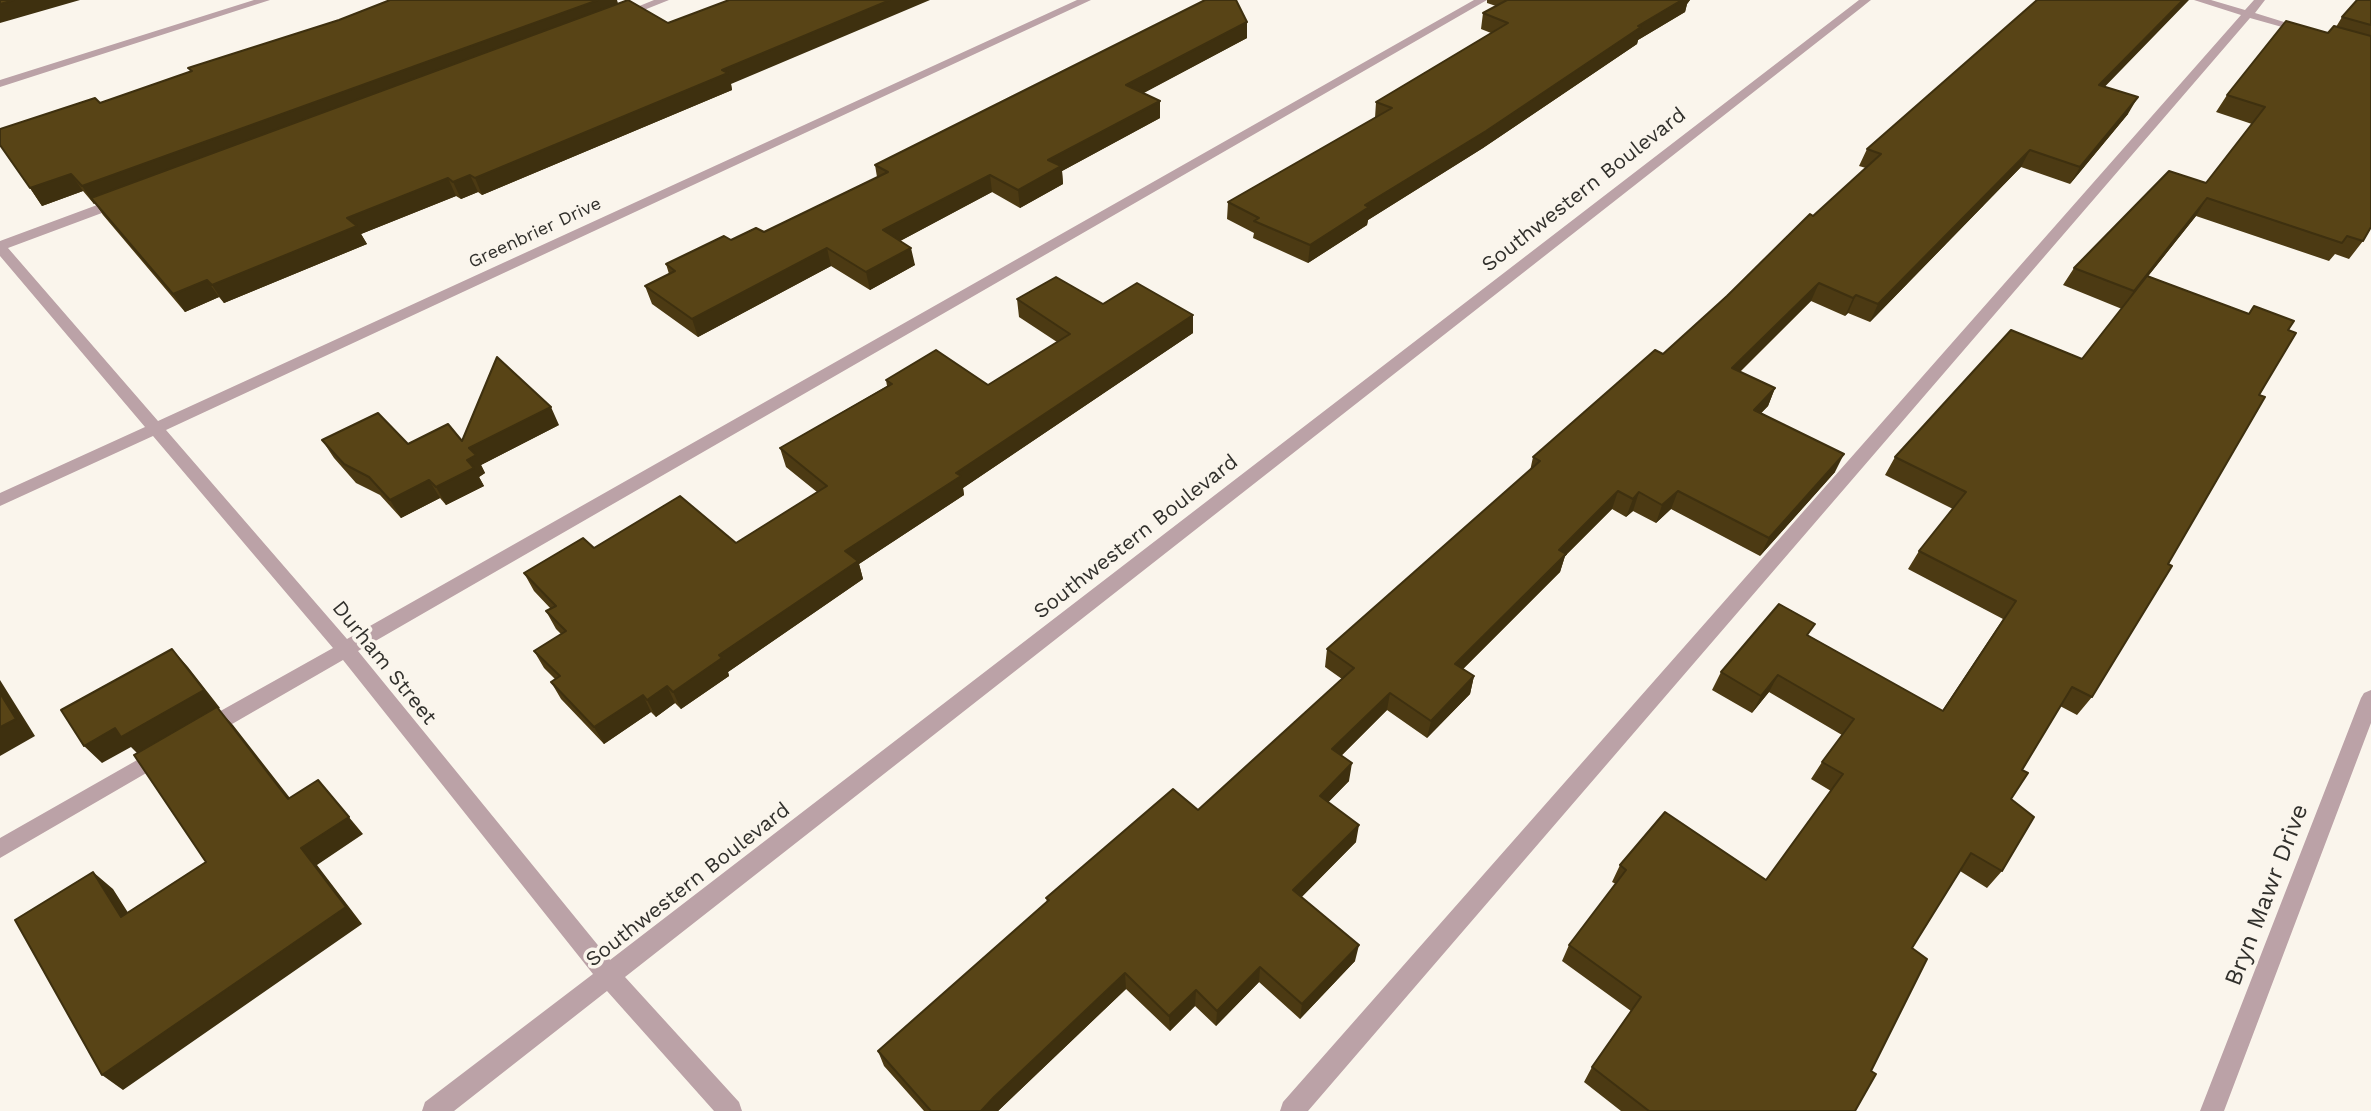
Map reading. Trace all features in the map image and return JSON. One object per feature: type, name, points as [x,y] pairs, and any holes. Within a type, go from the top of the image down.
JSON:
[{"type":"street","points":[[0,84],[265,0]]},
{"type":"street","points":[[612,19],[664,0]]},
{"type":"street","name":"Greenbrier Drive","points":[[0,500],[1086,0]]},
{"type":"street","points":[[0,849],[344,648],[1482,0]]},
{"type":"street","name":"Southwestern Boulevard","points":[[434,1111],[1866,0]]},
{"type":"street","points":[[2199,0],[2254,7],[2325,37]]},
{"type":"street","points":[[1292,1111],[2254,7]]},
{"type":"street","points":[[2,253],[130,198]]},
{"type":"street","name":"Durham Street","points":[[2,253],[344,648],[608,975],[730,1111]]},
{"type":"street","name":"Bryn Mawr Drive","points":[[2212,1111],[2371,698]]},
{"type":"building","points":[[390,0],[598,0],[82,186],[71,174],[30,188],[0,145],[0,129],[95,98],[100,103],[192,71],[188,68],[339,20]]},
{"type":"building","points":[[628,0],[668,23],[729,0],[890,0],[722,70],[728,73],[475,178],[470,175],[453,182],[448,178],[347,218],[357,226],[212,285],[207,280],[173,294],[91,198]]},
{"type":"building","points":[[1205,0],[1236,0],[1247,22],[1126,85],[1160,101],[1048,160],[1061,166],[1018,190],[990,175],[883,230],[911,248],[866,272],[827,248],[692,319],[645,286],[675,271],[666,264],[724,236],[731,240],[756,228],[764,232],[888,172],[875,165]]},
{"type":"building","points":[[1507,0],[1682,0],[1638,26],[1641,27],[1486,131],[1365,205],[1369,207],[1310,245],[1254,221],[1259,218],[1228,202],[1392,108],[1376,102],[1508,23],[1483,13]]},
{"type":"building","points":[[2037,0],[2183,0],[2099,85],[2138,97],[2080,167],[2030,150],[1878,304],[1856,295],[1853,298],[1819,283],[1732,368],[1775,388],[1754,410],[1844,454],[1769,538],[1678,491],[1662,505],[1639,492],[1633,499],[1618,491],[1559,550],[1566,554],[1455,664],[1474,676],[1431,721],[1390,693],[1332,749],[1352,763],[1320,796],[1359,825],[1293,890],[1359,945],[1302,1004],[1260,967],[1217,1011],[1196,990],[1169,1016],[1125,973],[981,1111],[931,1111],[878,1051],[1049,900],[1046,898],[1173,789],[1198,810],[1354,668],[1327,649],[1540,461],[1533,457],[1655,350],[1663,354],[1727,296],[1810,214],[1813,216],[1881,154],[1867,149]]},
{"type":"building","points":[[2357,0],[2371,0],[2371,25],[2342,17]]},
{"type":"building","points":[[2286,21],[2328,33],[2334,26],[2371,36],[2371,227],[2363,241],[2347,236],[2342,243],[2207,198],[2134,291],[2074,268],[2169,171],[2206,183],[2265,107],[2227,95]]},
{"type":"building","points":[[2147,276],[2249,314],[2254,306],[2294,321],[2288,330],[2296,333],[2259,395],[2265,397],[2168,564],[2172,566],[2092,697],[2072,687],[2022,770],[2028,773],[2011,799],[2034,817],[2002,871],[1971,853],[1912,948],[1927,959],[1871,1071],[1876,1074],[1855,1111],[1649,1111],[1592,1067],[1641,997],[1569,945],[1626,870],[1620,865],[1665,812],[1766,880],[1843,774],[1822,762],[1854,719],[1778,675],[1761,696],[1721,672],[1779,604],[1815,624],[1807,635],[1943,711],[2016,601],[1919,551],[1966,492],[1895,457],[2011,330],[2082,359]]},
{"type":"building","points":[[1056,277],[1103,304],[1137,283],[1193,315],[956,473],[961,476],[845,551],[858,561],[719,655],[722,658],[673,692],[667,686],[647,700],[643,695],[594,727],[551,682],[560,676],[534,651],[566,631],[546,611],[556,606],[524,573],[583,538],[594,548],[680,496],[736,543],[827,486],[780,448],[892,384],[886,380],[936,350],[988,385],[1070,334],[1017,299]]},
{"type":"building","points":[[497,357],[551,407],[469,448],[476,455],[467,460],[474,468],[436,487],[429,480],[390,500],[369,477],[344,464],[322,440],[378,413],[408,444],[448,424],[462,441]]},
{"type":"building","points":[[172,649],[204,690],[121,737],[115,728],[84,746],[61,710]]},
{"type":"building","points":[[0,693],[16,719],[0,727]]},
{"type":"building","points":[[217,707],[288,799],[318,780],[349,817],[301,848],[346,907],[102,1075],[15,920],[93,872],[121,917],[206,862],[134,755]]}]
